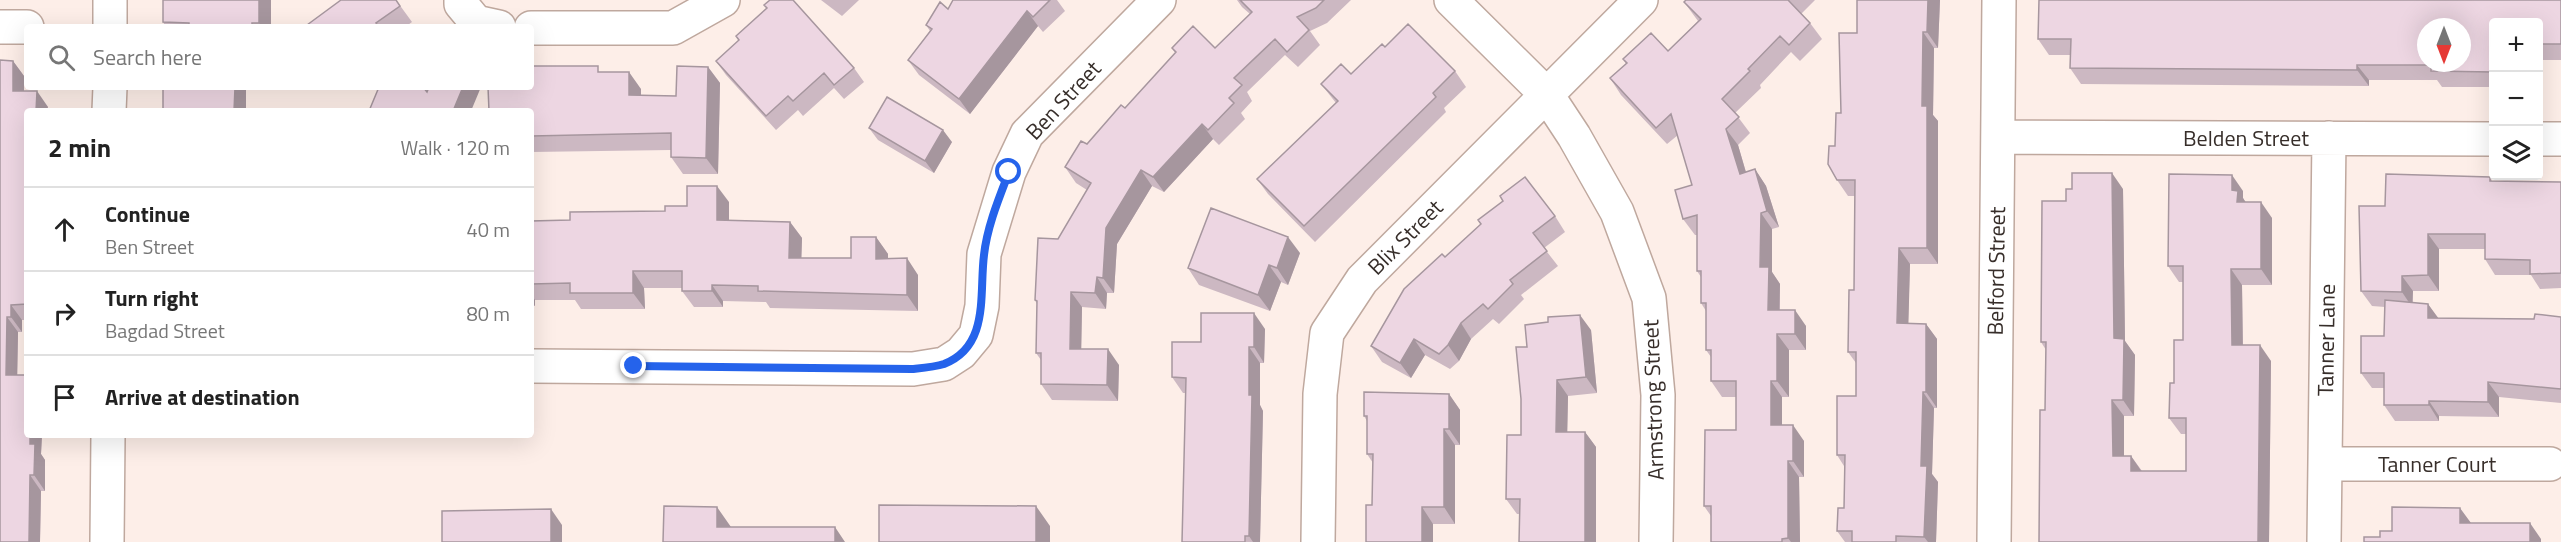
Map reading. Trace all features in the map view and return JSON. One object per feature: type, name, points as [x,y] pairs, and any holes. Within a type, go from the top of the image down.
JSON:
[{"type":"street","points":[[110,0],[110,24]]},
{"type":"street","points":[[534,28],[674,28],[723,0]]},
{"type":"street","name":"Ben Street","points":[[534,366],[912,369],[944,364],[961,353],[976,334],[982,306],[984,254],[1005,182],[1027,134],[1159,0]]},
{"type":"street","name":"Armstrong Street","points":[[1451,0],[1547,95],[1574,136],[1617,212],[1649,298],[1658,395],[1656,542]]},
{"type":"street","name":"Blix Street","points":[[1318,542],[1320,393],[1327,333],[1362,280],[1641,0]]},
{"type":"street","name":"Belford Street","points":[[1994,542],[1999,0]]},
{"type":"street","points":[[0,27],[24,27]]},
{"type":"street","points":[[110,90],[110,108]]},
{"type":"street","name":"Belden Street","points":[[1998,137],[2489,139]]},
{"type":"street","name":"Tanner Lane","points":[[2324,542],[2329,138]]},
{"type":"street","points":[[2543,139],[2561,139]]},
{"type":"street","points":[[107,542],[108,438]]},
{"type":"street","name":"Tanner Court","points":[[2325,464],[2550,464]]},
{"type":"building","points":[[163,0],[259,0],[259,23],[163,22]]},
{"type":"building","points":[[341,0],[396,0],[400,6],[377,24],[308,24]]},
{"type":"building","points":[[770,0],[793,0],[854,68],[834,85],[824,73],[793,101],[788,96],[766,116],[716,61],[739,40],[736,36],[767,8],[764,5]]},
{"type":"building","points":[[953,0],[1050,0],[1033,17],[1027,11],[959,99],[908,60],[932,29],[926,25],[940,2],[948,9]]},
{"type":"building","points":[[1240,0],[1324,0],[1316,8],[1297,17],[1309,30],[1287,52],[1275,39],[1234,78],[1242,85],[1229,98],[1234,103],[1208,130],[1202,124],[1153,177],[1141,170],[1106,228],[1103,278],[1097,277],[1095,293],[1071,292],[1070,349],[1108,349],[1107,385],[1041,384],[1041,353],[1036,353],[1037,301],[1035,300],[1038,238],[1058,239],[1091,183],[1065,167],[1081,141],[1087,144],[1121,105],[1125,108],[1176,52],[1172,48],[1193,26],[1215,48],[1252,12]]},
{"type":"building","points":[[1686,0],[1788,0],[1810,23],[1789,45],[1780,36],[1722,99],[1739,117],[1726,129],[1740,174],[1755,169],[1767,211],[1761,213],[1760,267],[1769,267],[1768,310],[1795,310],[1795,334],[1777,334],[1777,381],[1771,381],[1771,425],[1793,425],[1793,461],[1788,461],[1788,538],[1782,539],[1782,542],[1711,542],[1711,506],[1704,506],[1705,430],[1736,430],[1736,381],[1711,381],[1711,350],[1706,350],[1706,303],[1701,303],[1701,271],[1697,271],[1697,215],[1683,219],[1675,190],[1692,185],[1671,114],[1656,128],[1610,78],[1627,63],[1623,59],[1651,33],[1668,51],[1701,19],[1684,2]]},
{"type":"building","points":[[1857,0],[1928,0],[1927,32],[1923,32],[1922,106],[1927,106],[1927,248],[1899,248],[1897,323],[1926,324],[1926,392],[1923,392],[1921,466],[1927,466],[1924,537],[1896,536],[1896,542],[1852,542],[1852,531],[1837,531],[1838,508],[1844,508],[1845,455],[1837,455],[1837,396],[1856,396],[1856,352],[1848,352],[1849,290],[1854,290],[1855,180],[1837,180],[1828,164],[1829,146],[1835,146],[1836,113],[1841,113],[1839,33],[1857,33]]},
{"type":"building","points":[[2039,0],[2561,0],[2561,44],[2543,44],[2543,18],[2489,18],[2489,72],[2471,72],[2471,18],[2417,18],[2417,65],[2357,65],[2357,70],[2070,68],[2071,39],[2038,39]]},
{"type":"building","points":[[1408,24],[1455,71],[1433,93],[1436,97],[1304,226],[1257,179],[1338,101],[1321,84],[1341,64],[1351,74],[1382,44],[1385,47]]},
{"type":"building","points":[[0,60],[13,61],[13,91],[37,91],[36,108],[24,108],[24,304],[11,305],[11,317],[7,317],[6,375],[24,375],[24,438],[30,438],[30,444],[35,444],[34,475],[30,475],[29,542],[0,542]]},
{"type":"building","points":[[534,66],[598,66],[598,72],[629,72],[629,95],[676,96],[677,66],[708,67],[706,158],[671,157],[671,133],[534,136],[534,108],[489,108],[488,90],[534,90]]},
{"type":"building","points":[[163,90],[235,90],[234,108],[163,108]]},
{"type":"building","points":[[378,90],[425,90],[427,92],[428,90],[462,90],[454,108],[370,108]]},
{"type":"building","points":[[887,97],[943,130],[925,161],[869,128]]},
{"type":"building","points":[[2072,173],[2112,173],[2114,338],[2124,339],[2123,400],[2112,400],[2113,456],[2131,456],[2131,471],[2186,471],[2186,418],[2169,418],[2170,383],[2174,383],[2174,340],[2183,340],[2183,266],[2168,266],[2169,174],[2232,175],[2232,190],[2238,191],[2237,202],[2261,202],[2261,269],[2231,269],[2232,345],[2260,345],[2258,542],[2039,542],[2040,410],[2045,410],[2046,342],[2041,342],[2042,201],[2066,201],[2066,189],[2072,189]]},
{"type":"building","points":[[2386,174],[2489,177],[2490,181],[2561,182],[2561,273],[2530,274],[2530,260],[2485,259],[2485,234],[2428,234],[2428,275],[2402,276],[2402,292],[2361,291],[2359,206],[2385,206]]},
{"type":"building","points":[[1525,177],[1555,216],[1533,233],[1547,251],[1510,280],[1513,284],[1488,309],[1483,304],[1461,323],[1448,345],[1439,354],[1414,339],[1400,363],[1371,346],[1404,289],[1442,254],[1445,257],[1481,224],[1478,220],[1503,201],[1500,196]]},
{"type":"building","points":[[687,186],[717,186],[717,220],[790,222],[789,258],[851,258],[851,237],[876,237],[876,259],[907,258],[907,295],[758,291],[758,286],[712,285],[712,291],[682,291],[682,271],[633,271],[633,293],[570,293],[570,283],[534,284],[534,221],[570,220],[570,212],[665,211],[665,206],[687,206]]},
{"type":"building","points":[[1211,208],[1288,237],[1277,268],[1269,265],[1258,295],[1188,268]]},
{"type":"building","points":[[2385,300],[2428,304],[2428,318],[2534,319],[2535,314],[2561,317],[2561,389],[2488,382],[2488,402],[2429,401],[2429,405],[2384,405],[2384,373],[2361,373],[2361,336],[2384,336]]},
{"type":"building","points":[[1201,313],[1254,313],[1254,347],[1249,347],[1249,395],[1252,395],[1249,536],[1245,536],[1245,542],[1182,542],[1186,378],[1172,377],[1172,342],[1201,342]]},
{"type":"building","points":[[1580,315],[1586,377],[1557,380],[1556,432],[1585,432],[1585,542],[1519,542],[1520,499],[1506,499],[1507,435],[1521,435],[1521,399],[1516,347],[1527,347],[1525,325],[1548,322],[1548,317]]},
{"type":"building","points":[[1364,392],[1449,394],[1449,429],[1444,429],[1444,507],[1422,507],[1422,542],[1366,542],[1366,505],[1372,505],[1373,454],[1367,454],[1367,416],[1364,416]]},
{"type":"building","points":[[879,505],[1036,506],[1036,542],[879,542]]},
{"type":"building","points":[[664,506],[717,507],[717,527],[835,527],[835,542],[663,542]]},
{"type":"building","points":[[2392,507],[2460,508],[2460,523],[2530,523],[2530,542],[2364,542],[2364,537],[2380,537],[2380,531],[2392,531]]},
{"type":"building","points":[[551,509],[551,542],[442,542],[442,511]]},
{"type":"route","points":[[634,366],[912,369],[944,364],[961,353],[976,334],[982,306],[984,254],[1009,172]]}]
